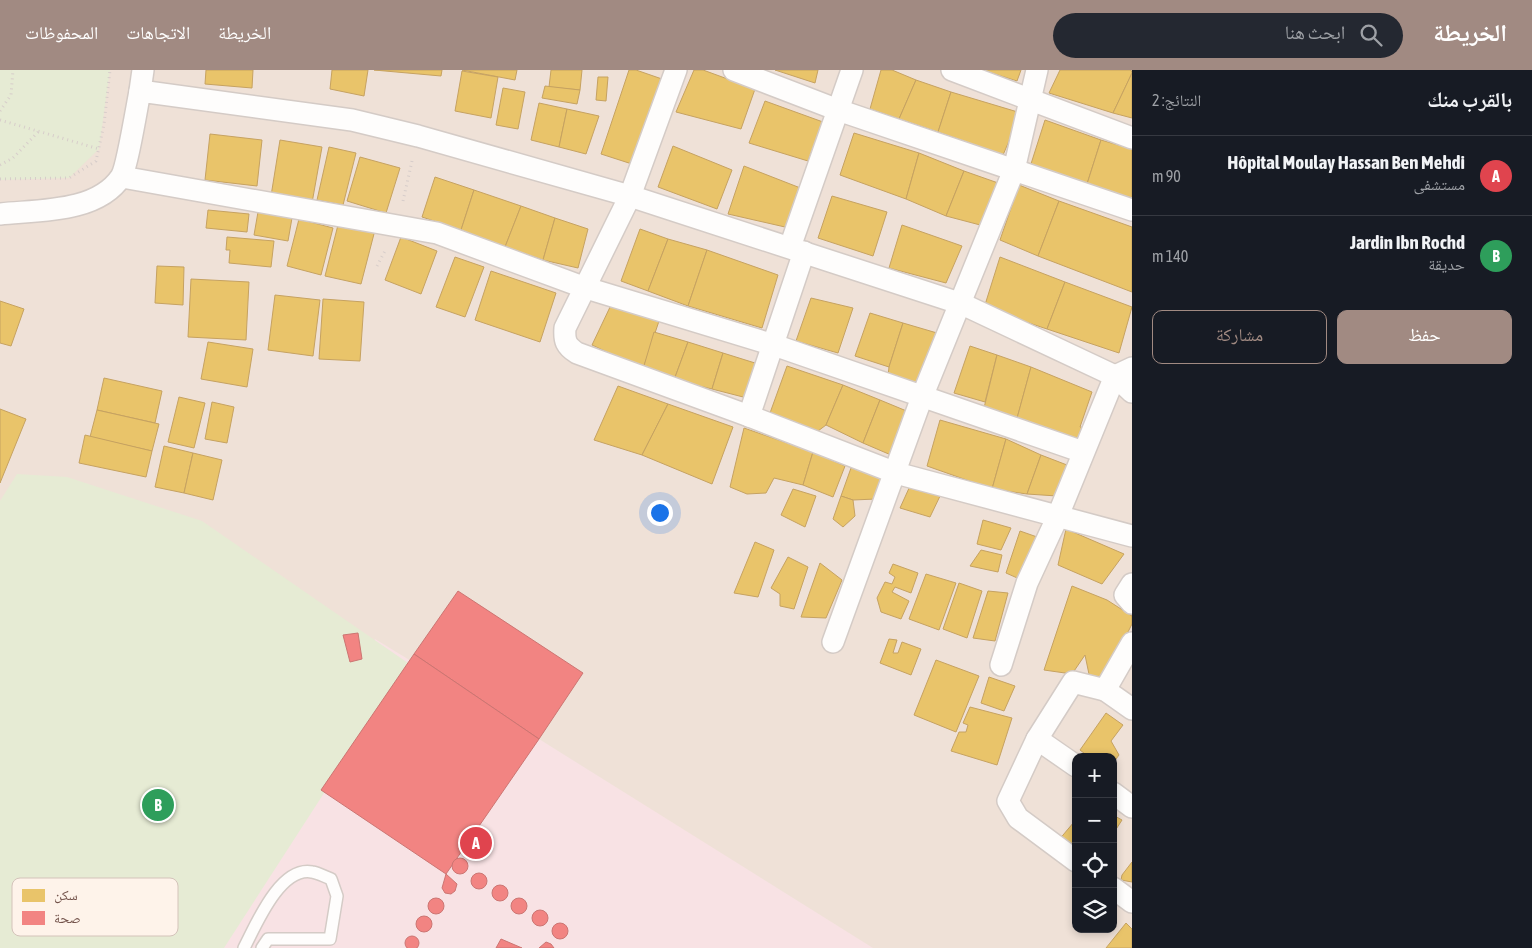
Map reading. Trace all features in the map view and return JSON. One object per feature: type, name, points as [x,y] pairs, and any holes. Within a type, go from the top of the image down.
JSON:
[{"type":"street","points":[[0,214],[74,206],[101,196],[122,177],[143,70]]},
{"type":"street","points":[[676,70],[630,196],[583,288],[565,328],[564,340],[570,348],[578,354],[750,416],[896,473],[1057,518],[1132,536]]},
{"type":"street","points":[[734,70],[838,110],[1132,210]]},
{"type":"street","points":[[750,416],[774,344],[797,250],[838,110],[852,70]]},
{"type":"street","points":[[952,70],[1132,138]]},
{"type":"street","points":[[832,642],[896,473],[922,397],[962,304],[1014,170],[1032,99],[1037,70]]},
{"type":"street","points":[[140,91],[352,120],[418,136],[630,196],[962,304],[1124,372],[1132,392]]},
{"type":"street","points":[[122,177],[437,233],[583,288],[774,344],[1084,452]]},
{"type":"street","points":[[1001,665],[1027,584],[1084,452],[1124,372]]},
{"type":"street","points":[[1132,584],[1125,595],[1132,603]]},
{"type":"street","points":[[1105,690],[1132,643]]},
{"type":"street","points":[[1072,858],[1018,818],[1008,801],[1038,739],[1073,682],[1105,690],[1132,709]]},
{"type":"street","points":[[1038,739],[1072,763]]},
{"type":"street","points":[[1117,796],[1132,807]]},
{"type":"street","points":[[1117,891],[1132,902]]},
{"type":"lane","points":[[244,948],[268,901],[291,876],[311,872],[331,879],[337,896],[330,939],[268,939],[262,948]]},
{"type":"path","points":[[0,111],[11,95],[14,80],[13,70]]},
{"type":"path","points":[[0,179],[68,178],[96,161],[104,124],[110,70]]},
{"type":"path","points":[[0,120],[40,130],[99,149]]},
{"type":"path","points":[[0,165],[13,158],[40,130]]},
{"type":"shaded area","points":[[0,70],[1132,70],[1132,948],[0,948]]},
{"type":"shaded area","points":[[375,639],[539,739],[873,948],[180,948]]},
{"type":"green space","points":[[0,70],[110,70],[99,149],[69,178],[0,180]]},
{"type":"green space","points":[[17,474],[67,477],[202,521],[408,663],[224,948],[0,948],[0,501]]},
{"type":"building: سكن","points":[[206,70],[253,70],[252,88],[205,84]]},
{"type":"building: سكن","points":[[332,70],[368,70],[364,96],[330,89]]},
{"type":"building: سكن","points":[[374,70],[442,70],[441,76]]},
{"type":"building: سكن","points":[[462,70],[517,70],[515,80]]},
{"type":"building: سكن","points":[[551,70],[582,70],[580,90],[549,87]]},
{"type":"building: سكن","points":[[629,70],[636,70],[662,79],[632,164],[601,154]]},
{"type":"building: سكن","points":[[694,70],[703,70],[755,89],[741,129],[676,112]]},
{"type":"building: سكن","points":[[775,70],[818,70],[815,83]]},
{"type":"building: سكن","points":[[881,70],[892,70],[916,80],[899,119],[870,109]]},
{"type":"building: سكن","points":[[982,70],[1021,70],[1017,81]]},
{"type":"building: سكن","points":[[1060,70],[1131,70],[1132,73],[1113,113],[1049,93]]},
{"type":"building: سكن","points":[[462,71],[498,77],[491,118],[455,111]]},
{"type":"building: سكن","points":[[1132,73],[1132,118],[1113,113]]},
{"type":"building: سكن","points":[[598,77],[608,77],[606,101],[596,100]]},
{"type":"building: سكن","points":[[916,80],[951,92],[938,132],[899,119]]},
{"type":"building: سكن","points":[[545,86],[580,90],[577,104],[542,98]]},
{"type":"building: سكن","points":[[503,88],[525,92],[518,129],[496,125]]},
{"type":"building: سكن","points":[[951,92],[1021,113],[1003,155],[938,132]]},
{"type":"building: سكن","points":[[765,101],[823,122],[808,161],[749,143]]},
{"type":"building: سكن","points":[[539,103],[567,109],[559,147],[531,140]]},
{"type":"building: سكن","points":[[567,109],[599,116],[586,154],[559,147]]},
{"type":"building: سكن","points":[[1045,120],[1101,140],[1087,184],[1030,167]]},
{"type":"building: سكن","points":[[854,133],[919,153],[906,199],[840,175]]},
{"type":"building: سكن","points":[[210,134],[262,140],[257,186],[205,180]]},
{"type":"building: سكن","points":[[280,140],[322,147],[312,203],[271,196]]},
{"type":"building: سكن","points":[[1101,140],[1132,149],[1132,198],[1126,201],[1087,184]]},
{"type":"building: سكن","points":[[673,146],[732,170],[717,209],[658,187]]},
{"type":"building: سكن","points":[[329,147],[356,153],[343,205],[317,200]]},
{"type":"building: سكن","points":[[919,153],[964,171],[946,216],[906,199]]},
{"type":"building: سكن","points":[[360,157],[400,168],[386,213],[347,201]]},
{"type":"building: سكن","points":[[744,166],[803,189],[785,227],[728,214]]},
{"type":"building: سكن","points":[[964,171],[1001,184],[984,226],[946,216]]},
{"type":"building: سكن","points":[[435,177],[474,190],[461,230],[422,217]]},
{"type":"building: سكن","points":[[1019,185],[1059,201],[1038,256],[1000,240]]},
{"type":"building: سكن","points":[[474,190],[521,206],[505,247],[461,230]]},
{"type":"building: سكن","points":[[832,196],[887,212],[873,256],[818,238]]},
{"type":"building: سكن","points":[[1059,201],[1132,227],[1132,292],[1038,256]]},
{"type":"building: سكن","points":[[521,206],[555,218],[543,260],[505,247]]},
{"type":"building: سكن","points":[[208,210],[249,214],[247,232],[206,228]]},
{"type":"building: سكن","points":[[258,212],[292,218],[288,241],[254,235]]},
{"type":"building: سكن","points":[[555,218],[588,229],[578,268],[543,260]]},
{"type":"building: سكن","points":[[299,219],[333,228],[321,275],[287,266]]},
{"type":"building: سكن","points":[[339,221],[375,230],[361,284],[325,276]]},
{"type":"building: سكن","points":[[902,225],[962,246],[946,283],[889,268]]},
{"type":"building: سكن","points":[[640,229],[668,239],[648,291],[621,281]]},
{"type":"building: سكن","points":[[227,237],[274,241],[271,267],[229,263],[230,250],[226,250]]},
{"type":"building: سكن","points":[[401,237],[437,251],[421,294],[385,280]]},
{"type":"building: سكن","points":[[668,239],[707,250],[688,306],[648,291]]},
{"type":"building: سكن","points":[[707,250],[778,275],[762,328],[688,306]]},
{"type":"building: سكن","points":[[455,257],[484,267],[465,317],[436,307]]},
{"type":"building: سكن","points":[[1000,257],[1065,282],[1047,329],[984,308]]},
{"type":"building: سكن","points":[[157,266],[184,267],[183,305],[155,303]]},
{"type":"building: سكن","points":[[491,271],[556,293],[540,342],[475,320]]},
{"type":"building: سكن","points":[[191,279],[249,282],[246,340],[188,337]]},
{"type":"building: سكن","points":[[1065,282],[1132,307],[1119,353],[1047,329]]},
{"type":"building: سكن","points":[[275,295],[320,300],[313,356],[268,350]]},
{"type":"building: سكن","points":[[811,298],[853,308],[838,353],[796,341]]},
{"type":"building: سكن","points":[[323,299],[364,302],[360,361],[319,359]]},
{"type":"building: سكن","points":[[0,301],[24,309],[11,346],[0,343]]},
{"type":"building: سكن","points":[[611,305],[659,321],[643,369],[592,345]]},
{"type":"building: سكن","points":[[870,313],[903,323],[889,367],[855,356]]},
{"type":"building: سكن","points":[[903,323],[937,333],[920,385],[888,376]]},
{"type":"building: سكن","points":[[654,332],[688,342],[674,380],[643,369]]},
{"type":"building: سكن","points":[[208,342],[253,349],[247,387],[201,379]]},
{"type":"building: سكن","points":[[688,342],[723,353],[712,389],[674,380]]},
{"type":"building: سكن","points":[[970,346],[997,355],[985,402],[954,393]]},
{"type":"building: سكن","points":[[723,353],[755,363],[747,398],[712,389]]},
{"type":"building: سكن","points":[[997,355],[1031,367],[1016,422],[983,412]]},
{"type":"building: سكن","points":[[787,366],[843,385],[826,425],[818,431],[770,413]]},
{"type":"building: سكن","points":[[1031,367],[1092,392],[1080,427],[1087,428],[1082,442],[1016,422]]},
{"type":"building: سكن","points":[[104,378],[162,391],[155,423],[97,410]]},
{"type":"building: سكن","points":[[843,385],[880,400],[863,443],[826,425]]},
{"type":"building: سكن","points":[[618,386],[668,404],[642,455],[594,440]]},
{"type":"building: سكن","points":[[179,397],[205,403],[194,448],[168,442]]},
{"type":"building: سكن","points":[[880,400],[909,412],[891,455],[863,443]]},
{"type":"building: سكن","points":[[212,402],[234,407],[227,443],[205,439]]},
{"type":"building: سكن","points":[[668,404],[733,427],[712,484],[642,455]]},
{"type":"building: سكن","points":[[0,409],[26,419],[0,483]]},
{"type":"building: سكن","points":[[97,410],[159,424],[152,451],[90,437]]},
{"type":"building: سكن","points":[[940,420],[1006,439],[992,489],[927,466]]},
{"type":"building: سكن","points":[[744,428],[813,452],[803,485],[774,478],[766,493],[747,494],[730,487]]},
{"type":"building: سكن","points":[[85,435],[152,451],[146,477],[79,463]]},
{"type":"building: سكن","points":[[1006,439],[1041,455],[1027,494],[992,489]]},
{"type":"building: سكن","points":[[164,446],[193,453],[184,493],[155,487]]},
{"type":"building: سكن","points":[[813,452],[845,466],[833,497],[803,485]]},
{"type":"building: سكن","points":[[193,453],[222,460],[213,500],[184,493]]},
{"type":"building: سكن","points":[[1041,455],[1067,465],[1057,496],[1027,494]]},
{"type":"building: سكن","points":[[851,468],[882,476],[876,499],[853,500],[841,496]]},
{"type":"building: سكن","points":[[910,486],[941,494],[930,517],[900,508]]},
{"type":"building: سكن","points":[[793,489],[816,496],[805,527],[781,515]]},
{"type":"building: سكن","points":[[841,496],[853,500],[855,516],[843,527],[833,519]]},
{"type":"building: سكن","points":[[983,520],[1011,528],[1001,550],[977,544]]},
{"type":"building: سكن","points":[[1066,529],[1124,554],[1102,584],[1058,565]]},
{"type":"building: سكن","points":[[1020,531],[1040,538],[1024,581],[1006,573]]},
{"type":"building: سكن","points":[[755,542],[774,550],[758,597],[734,593]]},
{"type":"building: سكن","points":[[981,550],[1002,555],[998,572],[970,566]]},
{"type":"building: سكن","points":[[788,557],[808,567],[794,609],[780,606],[780,594],[771,588]]},
{"type":"building: سكن","points":[[820,563],[842,580],[826,618],[801,617]]},
{"type":"building: سكن","points":[[893,564],[918,573],[911,593],[895,587],[892,592],[909,601],[901,619],[881,612],[877,598],[885,582],[892,584],[895,577],[889,573]]},
{"type":"building: سكن","points":[[926,574],[956,583],[939,630],[909,619]]},
{"type":"building: سكن","points":[[959,583],[982,591],[967,638],[943,629]]},
{"type":"building: سكن","points":[[1072,586],[1107,600],[1132,616],[1132,624],[1106,676],[1090,679],[1085,655],[1072,674],[1044,670]]},
{"type":"building: سكن","points":[[988,591],[1008,593],[995,641],[973,638]]},
{"type":"building: سكن","points":[[889,639],[897,640],[893,653],[898,653],[902,642],[921,649],[911,675],[880,663]]},
{"type":"building: سكن","points":[[936,660],[979,676],[956,732],[914,715]]},
{"type":"building: سكن","points":[[989,677],[1015,686],[1004,711],[981,703]]},
{"type":"building: سكن","points":[[970,707],[1012,718],[997,765],[951,751],[959,732],[966,732],[968,725],[963,723]]},
{"type":"building: سكن","points":[[1106,713],[1123,725],[1111,741],[1119,755],[1117,758],[1117,753],[1084,753],[1080,750]]},
{"type":"building: سكن","points":[[1117,817],[1122,820],[1117,828]]},
{"type":"building: سكن","points":[[1072,824],[1072,848],[1058,841]]},
{"type":"building: سكن","points":[[1132,862],[1132,882],[1121,880],[1122,875]]},
{"type":"building: سكن","points":[[1126,923],[1132,929],[1132,948],[1106,948]]},
{"type":"building: صحة","points":[[458,591],[583,673],[539,739],[414,654]]},
{"type":"building: صحة","points":[[358,633],[362,659],[350,662],[343,635]]},
{"type":"building: صحة","points":[[414,654],[539,739],[446,874],[321,790]]},
{"type":"building: صحة","points":[[460,858],[466,860],[468,866],[466,872],[460,874],[454,872],[452,866],[454,860]]},
{"type":"building: صحة","points":[[479,873],[485,875],[487,881],[485,887],[479,889],[473,887],[471,881],[473,875]]},
{"type":"building: صحة","points":[[446,874],[457,884],[455,891],[451,894],[445,893],[442,888]]},
{"type":"building: صحة","points":[[500,885],[506,887],[508,893],[506,899],[500,901],[494,899],[492,893],[494,887]]},
{"type":"building: صحة","points":[[436,898],[442,900],[444,906],[442,912],[436,914],[430,912],[428,906],[430,900]]},
{"type":"building: صحة","points":[[519,898],[525,900],[527,906],[525,912],[519,914],[513,912],[511,906],[513,900]]},
{"type":"building: صحة","points":[[540,910],[546,912],[548,918],[546,924],[540,926],[534,924],[532,918],[534,912]]},
{"type":"building: صحة","points":[[424,916],[430,918],[432,924],[430,930],[424,932],[418,930],[416,924],[418,918]]},
{"type":"building: صحة","points":[[560,923],[566,925],[568,931],[566,937],[560,939],[554,937],[552,931],[554,925]]},
{"type":"building: صحة","points":[[409,936],[415,936],[419,940],[419,946],[416,949],[408,949],[405,946],[405,940]]},
{"type":"building: صحة","points":[[501,939],[522,948],[496,948]]},
{"type":"building: صحة","points":[[546,942],[551,944],[554,948],[539,948]]},
{"type":"place","name":"Jardin Ibn Rochd","points":[[158,805]]},
{"type":"place","name":"Hôpital Moulay Hassan Ben Mehdi","points":[[476,843]]}]
